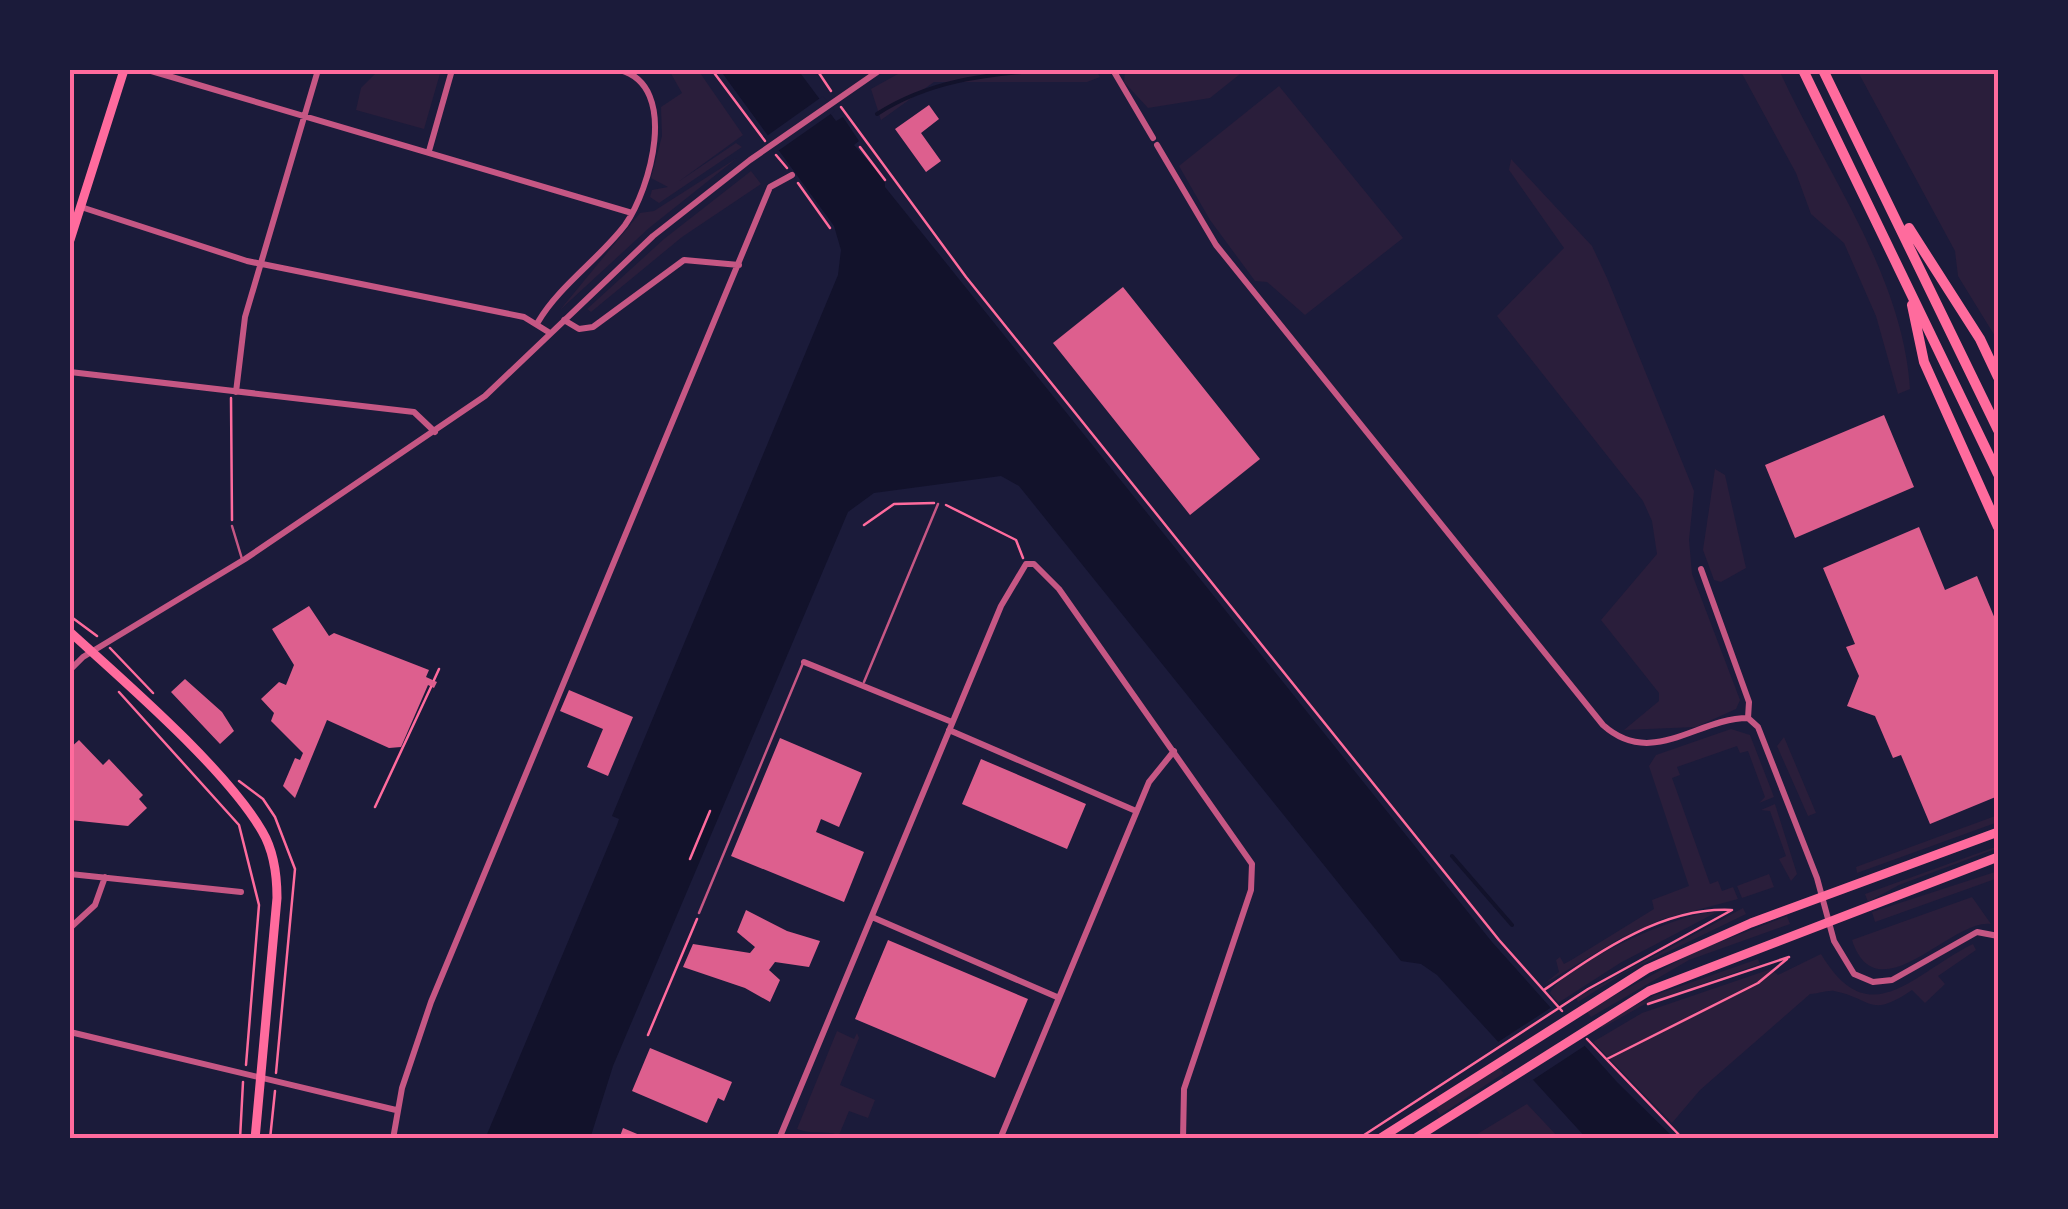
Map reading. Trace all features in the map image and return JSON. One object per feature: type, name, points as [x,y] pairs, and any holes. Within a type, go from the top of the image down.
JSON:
[{"type":"highway","points":[[1803,70],[1998,474]]},
{"type":"highway","points":[[1824,70],[1998,430]]},
{"type":"highway","points":[[1884,189],[1980,339],[1998,377]]},
{"type":"highway","points":[[1908,284],[1924,362],[1998,528]]},
{"type":"main road","points":[[70,240],[124,70]]},
{"type":"main road","points":[[70,632],[198,756],[264,834],[276,873],[277,898],[256,1139]]},
{"type":"main road","points":[[1379,1139],[1580,1008],[1704,942],[1998,832]]},
{"type":"main road","points":[[1414,1139],[1594,1022],[1704,966],[1998,857]]},
{"type":"street","points":[[148,70],[632,212]]},
{"type":"street","points":[[236,392],[245,317],[318,70]]},
{"type":"street","points":[[428,151],[452,70]]},
{"type":"street","points":[[538,322],[632,212],[657,122],[648,93],[634,76],[620,70]]},
{"type":"street","points":[[70,670],[92,652],[242,561],[435,432],[506,379],[653,236],[760,152],[870,72],[880,70]]},
{"type":"street","points":[[1114,70],[1216,245],[1603,725],[1626,740],[1666,744],[1748,718]]},
{"type":"street","points":[[393,1139],[396,1110],[430,1002],[470,904],[770,187],[792,175]]},
{"type":"street","points":[[81,207],[261,263],[538,322],[551,333]]},
{"type":"street","points":[[564,320],[580,328],[594,328],[684,260],[740,264]]},
{"type":"street","points":[[70,372],[414,412],[435,432]]},
{"type":"street","points":[[779,1139],[1007,592],[1026,564],[1034,564],[1059,590],[1252,864],[1253,875],[1184,1089],[1183,1139]]},
{"type":"street","points":[[1701,568],[1749,702],[1748,718],[1758,728],[1824,897],[1828,921],[1846,965],[1873,982],[1892,980],[1976,932],[1998,936]]},
{"type":"street","points":[[804,662],[1136,810]]},
{"type":"street","points":[[1000,1139],[1136,810],[1156,768],[1174,751]]},
{"type":"street","points":[[70,874],[241,892]]},
{"type":"street","points":[[70,928],[95,904],[105,877]]},
{"type":"street","points":[[872,917],[1057,997]]},
{"type":"street","points":[[70,1032],[396,1110]]},
{"type":"lane","points":[[862,686],[938,504]]},
{"type":"lane","points":[[232,526],[242,561]]},
{"type":"lane","points":[[699,913],[804,662]]},
{"type":"path","points":[[817,70],[832,93]]},
{"type":"path","points":[[840,106],[966,277],[1543,990],[1616,944],[1655,926],[1698,910],[1732,910],[1572,999],[1358,1139]]},
{"type":"path","points":[[860,147],[885,180]]},
{"type":"path","points":[[232,526],[230,407],[236,392]]},
{"type":"path","points":[[864,525],[906,500],[938,504],[1016,540],[1026,564]]},
{"type":"path","points":[[70,616],[106,643],[156,696]]},
{"type":"path","points":[[434,680],[439,669]]},
{"type":"path","points":[[375,807],[431,687]]},
{"type":"path","points":[[119,691],[239,825],[259,904],[240,1139]]},
{"type":"path","points":[[236,780],[263,799],[275,817],[294,869],[270,1139]]},
{"type":"path","points":[[690,859],[710,811]]},
{"type":"path","points":[[706,822],[714,826]]},
{"type":"path","points":[[702,831],[710,835]]},
{"type":"path","points":[[699,838],[708,842]]},
{"type":"path","points":[[694,848],[704,852]]},
{"type":"path","points":[[648,1035],[699,913]]},
{"type":"path","points":[[1647,1004],[1789,957],[1758,983],[1606,1059],[1683,1139]]},
{"type":"shaded area","points":[[379,70],[441,70],[424,129],[356,110],[361,88]]},
{"type":"shaded area","points":[[669,70],[698,70],[743,135],[678,182],[736,143],[742,147],[659,203],[650,197],[652,190],[668,187],[651,178],[662,136],[661,107],[682,93]]},
{"type":"shaded area","points":[[720,70],[798,70],[836,121],[843,117],[859,141],[854,145],[885,180],[885,187],[1492,942],[1617,1082],[1675,1139],[1587,1139],[1437,975],[1421,964],[1401,961],[1019,486],[1001,476],[874,493],[848,512],[613,1066],[590,1139],[485,1139],[617,825],[619,819],[612,816],[838,275],[841,250],[834,226]]},
{"type":"shaded area","points":[[905,70],[1096,70],[1100,77],[1087,82],[934,82],[881,120],[871,89]]},
{"type":"shaded area","points":[[1125,70],[1245,70],[1210,98],[1148,108],[1124,82]]},
{"type":"shaded area","points":[[1740,70],[1779,70],[1878,265],[1904,347],[1910,389],[1898,394],[1876,316],[1844,243],[1811,214],[1796,173]]},
{"type":"shaded area","points":[[1857,70],[1998,70],[1998,341],[1958,276],[1955,251]]},
{"type":"shaded area","points":[[1279,86],[1403,238],[1305,315],[1267,282],[1255,281],[1210,220],[1179,166]]},
{"type":"shaded area","points":[[737,158],[649,228],[560,310],[640,213],[654,211]]},
{"type":"shaded area","points":[[1511,159],[1592,246],[1694,491],[1689,540],[1692,574],[1740,700],[1736,709],[1696,727],[1624,730],[1659,701],[1659,693],[1601,620],[1657,554],[1652,521],[1643,501],[1497,316],[1564,248],[1509,170]]},
{"type":"shaded area","points":[[751,171],[761,184],[682,237],[591,312],[587,309],[664,239]]},
{"type":"shaded area","points":[[1715,469],[1725,475],[1746,568],[1721,582],[1714,580],[1703,550]]},
{"type":"shaded area","points":[[1731,729],[1750,735],[1774,797],[1759,803],[1765,797],[1748,751],[1740,753],[1737,746],[1677,767],[1680,775],[1672,778],[1710,884],[1718,881],[1722,891],[1733,887],[1738,899],[1663,919],[1621,938],[1544,984],[1559,972],[1556,960],[1560,957],[1564,964],[1654,909],[1652,900],[1689,886],[1649,766],[1656,755]]},
{"type":"shaded area","points":[[1784,737],[1816,813],[1808,816],[1777,746]]},
{"type":"shaded area","points":[[1775,804],[1797,874],[1791,881],[1779,859],[1786,856],[1770,811],[1761,810]]},
{"type":"shaded area","points":[[1998,815],[1998,822],[1857,873],[1856,867]]},
{"type":"shaded area","points":[[1998,846],[1899,885],[1868,902],[1865,894]]},
{"type":"shaded area","points":[[1998,871],[1998,878],[1875,922],[1872,912]]},
{"type":"shaded area","points":[[1769,874],[1774,887],[1742,898],[1737,886]]},
{"type":"shaded area","points":[[1972,897],[1991,924],[1957,934],[1897,967],[1879,969],[1864,961],[1852,940]]},
{"type":"shaded area","points":[[1743,908],[1746,914],[1624,973],[1578,1002],[1576,998]]},
{"type":"shaded area","points":[[1717,912],[1620,963],[1558,1003],[1550,993],[1578,968],[1626,941],[1678,920]]},
{"type":"shaded area","points":[[1787,916],[1790,924],[1689,960],[1591,1017],[1586,1011],[1694,952]]},
{"type":"shaded area","points":[[1973,944],[1976,950],[1938,976],[1945,984],[1925,1003],[1912,990],[1879,1005],[1834,991],[1810,994],[1700,1090],[1672,1123],[1593,1042],[1642,1013],[1771,969],[1778,975],[1821,954],[1839,978],[1857,991],[1875,995],[1911,982]]},
{"type":"shaded area","points":[[1758,959],[1760,964],[1647,1003],[1602,1028],[1599,1025],[1655,995]]},
{"type":"shaded area","points":[[837,1031],[854,1039],[857,1033],[859,1038],[840,1085],[875,1100],[868,1118],[849,1111],[839,1135],[797,1129]]},
{"type":"shaded area","points":[[1498,1067],[1504,1073],[1440,1115],[1435,1108]]},
{"type":"shaded area","points":[[1527,1104],[1560,1139],[1469,1139]]},
{"type":"pier","points":[[823,96],[835,111],[775,153],[764,138]]},
{"type":"pier","points":[[1555,1005],[1589,1043],[1528,1083],[1492,1046]]},
{"type":"building","points":[[929,105],[939,119],[921,133],[941,161],[926,172],[895,129]]},
{"type":"building","points":[[1123,287],[1260,459],[1190,515],[1053,343]]},
{"type":"building","points":[[1884,415],[1914,487],[1795,538],[1765,465]]},
{"type":"building","points":[[1919,527],[1945,590],[1977,576],[1998,626],[1998,796],[1930,824],[1901,755],[1893,758],[1875,716],[1847,706],[1859,676],[1846,647],[1855,644],[1823,568]]},
{"type":"building","points":[[309,606],[329,636],[334,633],[429,670],[426,677],[437,682],[434,688],[428,685],[401,747],[389,748],[327,720],[295,798],[283,786],[295,758],[300,760],[303,753],[271,721],[274,713],[261,699],[279,682],[286,685],[294,665],[272,629]]},
{"type":"building","points":[[185,679],[222,712],[234,731],[220,744],[171,692]]},
{"type":"building","points":[[569,690],[633,717],[608,776],[587,767],[603,729],[560,711]]},
{"type":"building","points":[[780,738],[862,773],[839,827],[821,819],[816,832],[864,852],[844,902],[731,856]]},
{"type":"building","points":[[79,740],[103,765],[109,759],[143,795],[139,799],[147,808],[128,826],[70,820],[70,748]]},
{"type":"building","points":[[981,759],[1086,804],[1067,849],[962,804]]},
{"type":"building","points":[[746,910],[787,931],[820,941],[809,967],[775,962],[769,970],[780,980],[770,1002],[745,988],[683,967],[693,944],[750,953],[755,947],[737,932]]},
{"type":"building","points":[[888,940],[1028,999],[995,1078],[855,1019]]},
{"type":"building","points":[[650,1048],[732,1082],[724,1101],[718,1098],[707,1123],[632,1091]]},
{"type":"building","points":[[623,1128],[649,1139],[619,1139]]},
{"type":"waterway","points":[[877,114],[916,94],[958,81],[1045,70]]},
{"type":"waterway","points":[[1452,856],[1512,925]]}]
